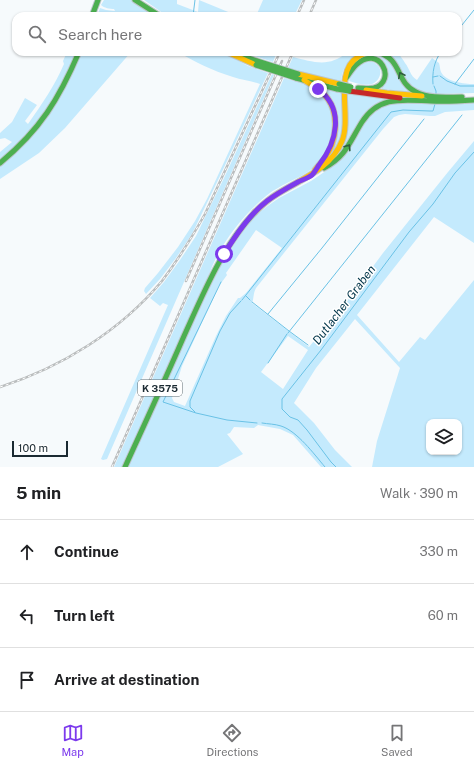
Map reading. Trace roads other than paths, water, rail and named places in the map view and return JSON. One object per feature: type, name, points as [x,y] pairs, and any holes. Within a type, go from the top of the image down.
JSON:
[{"type":"main road","points":[[94,12],[98,0]]},
{"type":"main road","points":[[135,0],[154,12]]},
{"type":"main road","points":[[0,163],[26,140],[48,112],[62,90],[77,56]]},
{"type":"main road","points":[[238,56],[297,76],[350,89],[404,99]]},
{"type":"main road","points":[[241,56],[256,63]]},
{"type":"main road","points":[[344,81],[347,68],[359,56]]},
{"type":"main road","points":[[387,56],[396,64],[405,82],[411,89],[430,98]]},
{"type":"main road","points":[[344,81],[354,66],[364,58],[372,57],[380,61],[385,67],[385,78],[380,85],[373,88],[350,89]]},
{"type":"main road","points":[[297,76],[318,89],[328,98],[333,109],[336,124],[331,145],[312,175]]},
{"type":"main road","points":[[304,80],[338,86]]},
{"type":"main road","name":"K 3575","points":[[125,467],[207,286],[231,242],[247,221],[267,201],[318,171],[330,160],[340,145],[344,136],[346,121],[344,81]]},
{"type":"main road","points":[[358,88],[430,98],[474,100]]},
{"type":"main road","points":[[449,99],[474,97]]},
{"type":"main road","points":[[318,171],[331,165],[344,153],[364,118],[373,109],[384,103],[404,99],[430,98]]},
{"type":"waterway","points":[[194,12],[195,0]]},
{"type":"waterway","points":[[462,25],[474,10]]},
{"type":"waterway","points":[[433,84],[434,67],[439,56]]},
{"type":"waterway","points":[[455,84],[474,59]]},
{"type":"waterway","points":[[433,77],[438,76]]},
{"type":"waterway","points":[[440,76],[447,81],[460,86],[474,86]]},
{"type":"waterway","points":[[434,86],[436,95]]},
{"type":"waterway","points":[[242,300],[391,112],[403,110],[433,111],[435,104]]},
{"type":"waterway","points":[[288,333],[462,115]]},
{"type":"waterway","points":[[268,314],[424,119]]},
{"type":"waterway","name":"Dutlacher Graben","points":[[336,467],[298,420],[290,417],[282,409],[282,399],[321,350],[409,232],[433,204],[455,173],[474,152]]},
{"type":"waterway","points":[[221,282],[163,402],[196,413],[227,420],[257,423]]},
{"type":"waterway","points":[[246,296],[250,300]]},
{"type":"waterway","points":[[195,412],[190,407],[190,401],[220,331],[230,313],[241,301]]},
{"type":"waterway","points":[[252,302],[308,345]]},
{"type":"waterway","points":[[268,363],[287,334]]},
{"type":"waterway","points":[[262,423],[281,426],[293,433],[325,467]]},
{"type":"railway","points":[[299,12],[304,0]]},
{"type":"railway","points":[[311,12],[316,0]]},
{"type":"railway","points":[[0,387],[46,369],[88,345],[128,316],[162,281],[185,248],[205,214],[278,56]]},
{"type":"railway","points":[[112,467],[291,56]]},
{"type":"railway","points":[[186,281],[282,61]]}]
